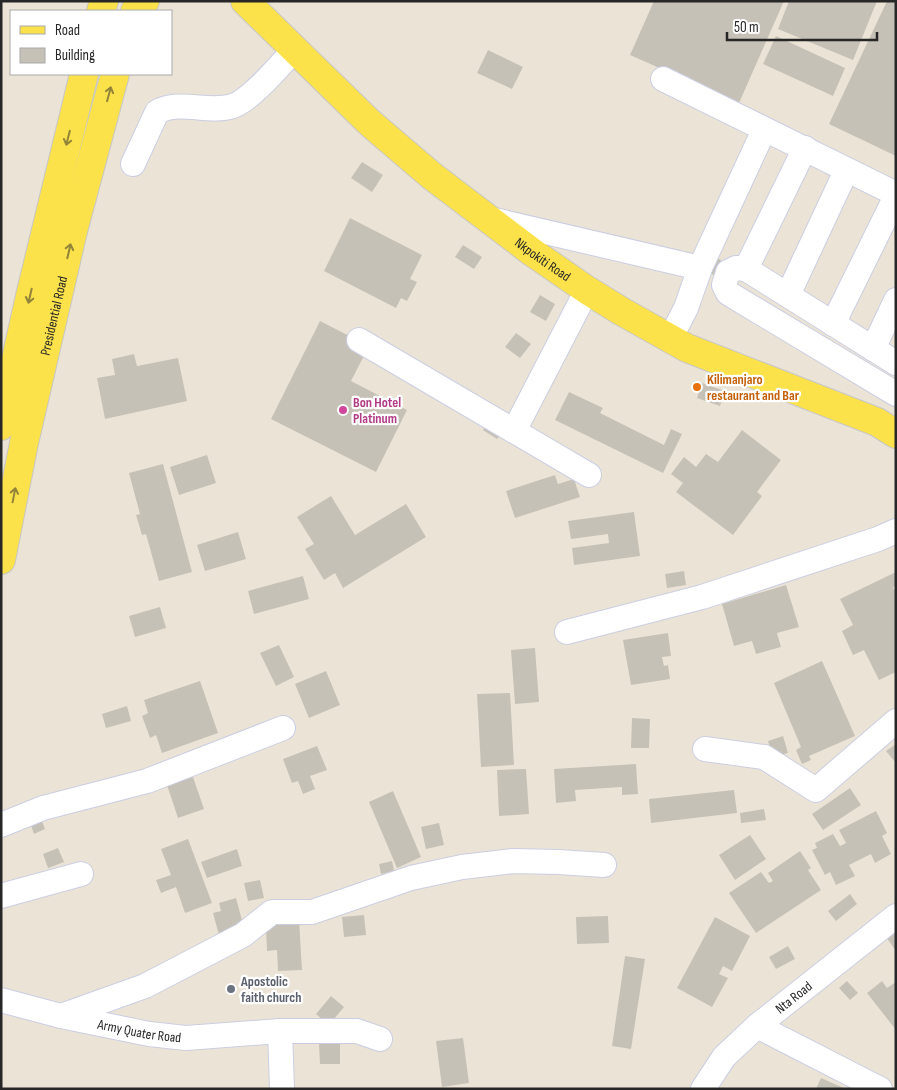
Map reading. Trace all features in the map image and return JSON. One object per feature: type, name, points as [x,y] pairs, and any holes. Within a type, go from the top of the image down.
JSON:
[{"type":"main road","points":[[136,10],[145,1]]},
{"type":"main road","name":"Nkpokiti Road","points":[[248,2],[370,123],[432,176],[532,252],[587,290],[687,348],[877,422],[896,434]]},
{"type":"main road","name":"Presidential Road","points":[[2,423],[30,296],[84,75]]},
{"type":"main road","name":"Presidential Road","points":[[1,560],[24,443],[73,231],[114,75]]},
{"type":"street","points":[[133,164],[157,112],[174,106],[206,108],[232,106],[246,98],[295,49]]},
{"type":"street","points":[[664,78],[896,195],[833,324]]},
{"type":"street","points":[[670,339],[686,308],[700,268],[764,130]]},
{"type":"street","points":[[746,269],[805,148]]},
{"type":"street","points":[[788,295],[846,171]]},
{"type":"street","points":[[488,218],[700,268]]},
{"type":"street","points":[[896,363],[746,269],[736,268],[728,272],[724,285],[728,293],[896,394]]},
{"type":"street","points":[[514,431],[587,290]]},
{"type":"street","points":[[873,349],[896,300]]},
{"type":"street","points":[[359,340],[589,475]]},
{"type":"street","points":[[567,632],[702,597],[878,539],[896,531]]},
{"type":"street","points":[[705,749],[764,757],[816,790],[896,721]]},
{"type":"street","points":[[1,825],[43,808],[147,780],[284,728]]},
{"type":"street","points":[[61,1016],[145,986],[242,935],[272,912],[312,912],[411,878],[462,867],[513,861],[604,865]]},
{"type":"street","points":[[1,896],[81,874]]},
{"type":"street","name":"Nta Road","points":[[703,1089],[724,1058],[757,1026],[896,916]]},
{"type":"street","name":"Army Quater Road","points":[[1,1000],[61,1016],[149,1034],[186,1038],[280,1031],[357,1031],[380,1039]]},
{"type":"street","points":[[757,1026],[880,1089]]},
{"type":"street","points":[[280,1031],[282,1089]]},
{"type":"building","points":[[654,1],[784,1],[739,103],[630,55]]},
{"type":"building","points":[[789,1],[877,1],[853,60],[778,29]]},
{"type":"building","points":[[887,1],[896,1],[896,156],[829,124]]},
{"type":"building","points":[[776,36],[845,68],[833,96],[763,64]]},
{"type":"building","points":[[488,50],[523,67],[512,89],[477,73]]},
{"type":"building","points":[[362,162],[383,175],[372,192],[351,178]]},
{"type":"building","points":[[350,218],[422,255],[410,279],[417,282],[407,301],[401,298],[396,308],[324,271]]},
{"type":"building","points":[[463,245],[482,257],[474,269],[455,257]]},
{"type":"building","points":[[712,256],[721,260],[714,275],[705,271]]},
{"type":"building","points":[[540,295],[555,304],[546,321],[530,312]]},
{"type":"building","points":[[320,321],[369,346],[351,381],[407,410],[376,472],[271,419]]},
{"type":"building","points":[[516,333],[531,344],[520,358],[505,347]]},
{"type":"building","points":[[134,354],[137,366],[178,358],[187,401],[105,419],[97,378],[115,375],[112,359]]},
{"type":"building","points":[[702,383],[725,391],[720,406],[697,398]]},
{"type":"building","points":[[569,392],[603,408],[600,413],[664,445],[671,429],[682,434],[663,473],[555,420]]},
{"type":"building","points":[[490,418],[505,428],[497,439],[483,430]]},
{"type":"building","points":[[742,430],[781,460],[757,492],[762,496],[733,535],[676,492],[683,483],[671,474],[684,457],[696,467],[706,454],[718,462]]},
{"type":"building","points":[[207,455],[216,483],[179,495],[170,467]]},
{"type":"building","points":[[163,464],[192,572],[159,581],[146,534],[142,535],[136,515],[140,514],[129,473]]},
{"type":"building","points":[[555,475],[558,484],[574,479],[580,497],[515,518],[506,491]]},
{"type":"building","points":[[331,496],[355,535],[406,504],[426,537],[343,588],[335,573],[324,580],[305,549],[314,544],[297,517]]},
{"type":"building","points":[[634,512],[640,556],[574,565],[572,548],[609,543],[608,534],[571,539],[568,521]]},
{"type":"building","points":[[238,532],[246,559],[205,571],[197,545]]},
{"type":"building","points":[[684,571],[686,585],[667,588],[665,574]]},
{"type":"building","points":[[896,572],[896,586],[893,587],[894,590],[896,589],[896,672],[879,680],[864,650],[853,655],[842,631],[853,625],[840,599]]},
{"type":"building","points":[[303,576],[309,599],[254,614],[248,591]]},
{"type":"building","points":[[786,585],[799,627],[777,633],[781,647],[756,654],[752,641],[734,646],[722,604]]},
{"type":"building","points":[[160,607],[166,628],[135,637],[129,616]]},
{"type":"building","points":[[668,633],[671,656],[662,657],[664,666],[668,665],[670,679],[631,685],[623,640]]},
{"type":"building","points":[[279,645],[294,677],[276,686],[260,653]]},
{"type":"building","points":[[535,648],[539,702],[515,704],[511,650]]},
{"type":"building","points":[[822,661],[855,736],[809,756],[811,760],[802,764],[796,750],[801,747],[774,683]]},
{"type":"building","points":[[326,671],[340,705],[309,718],[295,684]]},
{"type":"building","points":[[200,681],[218,733],[162,753],[156,735],[150,738],[142,716],[148,713],[144,700]]},
{"type":"building","points":[[510,693],[514,765],[481,767],[477,694]]},
{"type":"building","points":[[127,706],[131,721],[106,728],[102,714]]},
{"type":"building","points":[[632,718],[650,719],[649,748],[631,748]]},
{"type":"building","points":[[783,736],[788,753],[773,757],[768,741]]},
{"type":"building","points":[[896,744],[896,763],[886,751]]},
{"type":"building","points":[[317,746],[327,770],[310,776],[315,789],[303,794],[298,781],[292,783],[283,759]]},
{"type":"building","points":[[636,764],[638,794],[622,795],[622,787],[575,790],[576,801],[556,803],[554,769]]},
{"type":"building","points":[[526,769],[529,814],[499,816],[497,770]]},
{"type":"building","points":[[193,777],[204,809],[178,818],[167,785]]},
{"type":"building","points":[[850,788],[861,805],[823,830],[812,814]]},
{"type":"building","points":[[734,790],[737,813],[651,823],[649,799]]},
{"type":"building","points":[[393,791],[421,857],[397,868],[369,802]]},
{"type":"building","points":[[764,809],[766,820],[741,823],[740,813]]},
{"type":"building","points":[[876,811],[887,833],[882,836],[891,854],[875,863],[871,854],[849,865],[855,876],[836,885],[830,872],[825,875],[812,850],[817,848],[815,843],[833,834],[840,846],[846,843],[839,830]]},
{"type":"building","points":[[40,816],[45,829],[34,834],[29,820]]},
{"type":"building","points":[[439,823],[444,845],[426,849],[421,827]]},
{"type":"building","points":[[750,835],[766,859],[735,880],[719,855]]},
{"type":"building","points":[[188,839],[212,903],[185,913],[176,887],[161,893],[156,880],[171,875],[161,849]]},
{"type":"building","points":[[58,848],[64,862],[48,868],[43,854]]},
{"type":"building","points":[[237,849],[242,866],[207,878],[201,862]]},
{"type":"building","points":[[800,851],[811,868],[808,870],[821,890],[756,933],[729,893],[761,872],[769,883],[773,881],[768,873]]},
{"type":"building","points":[[392,861],[394,871],[381,874],[379,864]]},
{"type":"building","points":[[260,880],[264,898],[248,901],[244,883]]},
{"type":"building","points":[[850,894],[857,904],[836,921],[828,911]]},
{"type":"building","points":[[236,898],[244,928],[219,935],[213,913],[221,911],[219,903]]},
{"type":"building","points":[[364,915],[366,935],[344,937],[342,917]]},
{"type":"building","points":[[608,916],[609,943],[577,944],[576,917]]},
{"type":"building","points":[[715,917],[750,936],[732,971],[723,966],[719,974],[728,978],[712,1007],[677,988]]},
{"type":"building","points":[[299,919],[302,970],[278,971],[277,950],[267,951],[266,926],[276,926],[276,920]]},
{"type":"building","points":[[896,931],[896,951],[886,937]]},
{"type":"building","points":[[788,946],[795,959],[776,969],[769,957]]},
{"type":"building","points":[[625,956],[645,959],[631,1049],[612,1046]]},
{"type":"building","points":[[847,981],[858,993],[850,1000],[839,988]]},
{"type":"building","points":[[882,981],[887,988],[896,982],[896,1030],[867,993]]},
{"type":"building","points":[[331,996],[344,1007],[329,1025],[316,1014]]},
{"type":"building","points":[[463,1038],[469,1083],[442,1087],[436,1041]]},
{"type":"building","points":[[319,1043],[340,1043],[340,1064],[320,1064]]},
{"type":"building","points":[[821,1078],[846,1089],[816,1089]]},
{"type":"place","name":"Kilimanjaro restaurant and Bar","points":[[697,387]]},
{"type":"place","name":"Bon Hotel Platinum","points":[[343,410]]},
{"type":"place","name":"Apostolic faith church","points":[[231,989]]}]
